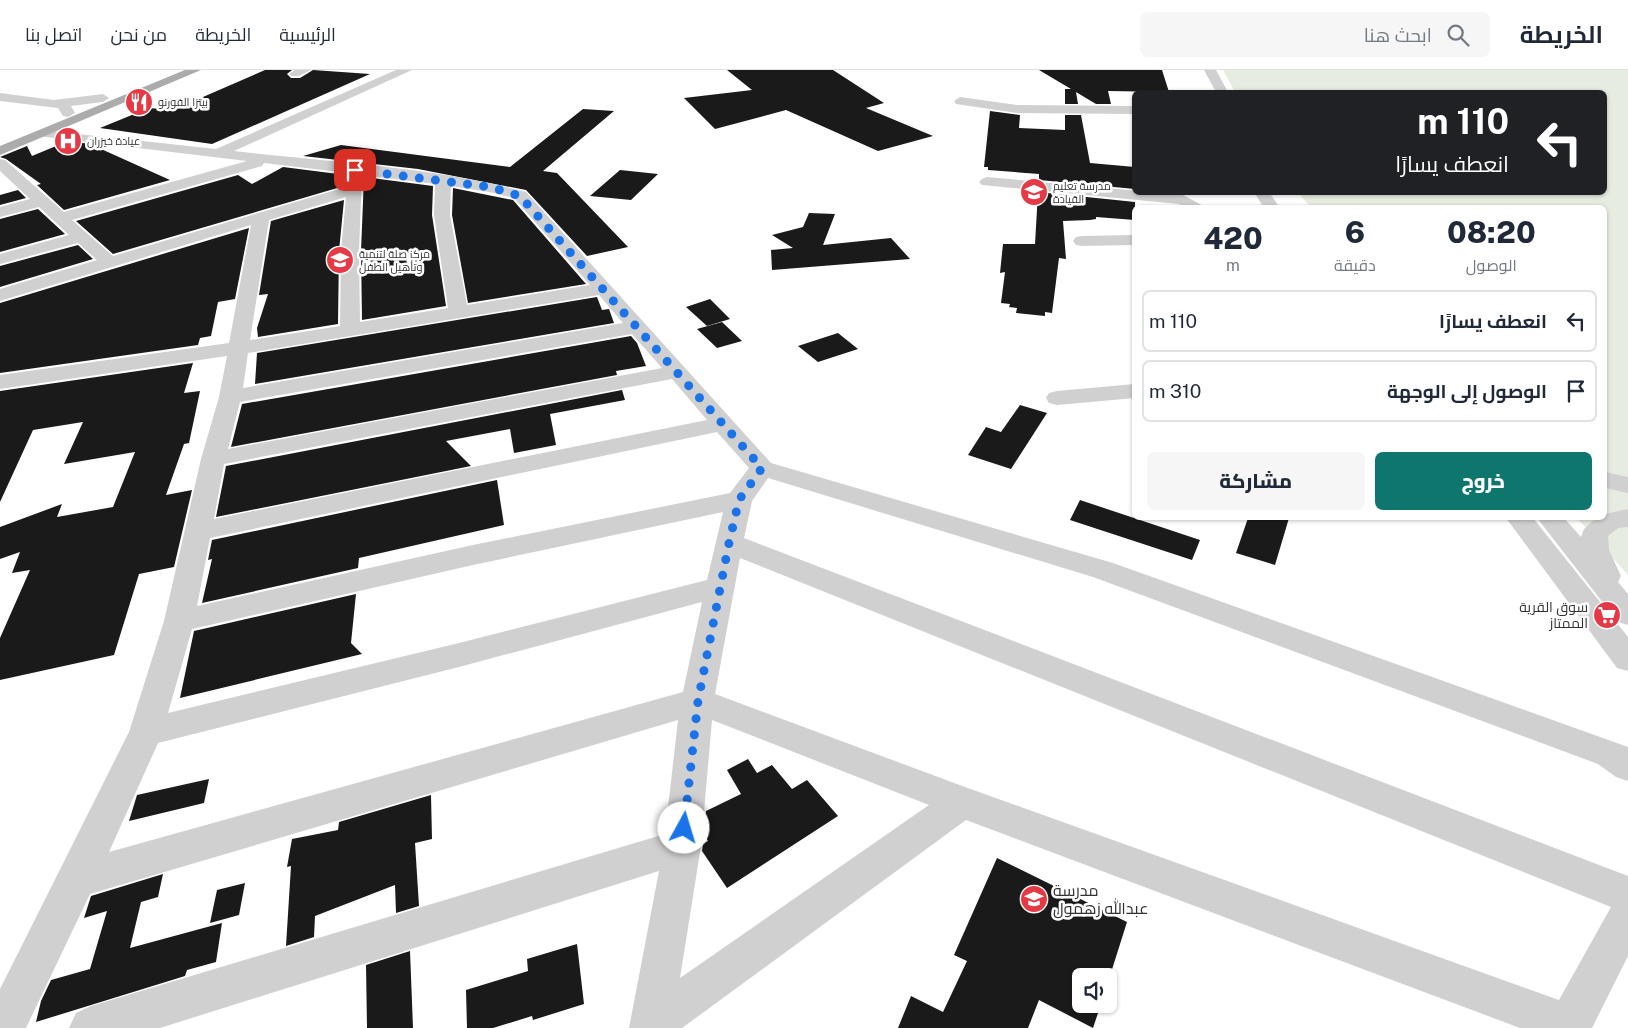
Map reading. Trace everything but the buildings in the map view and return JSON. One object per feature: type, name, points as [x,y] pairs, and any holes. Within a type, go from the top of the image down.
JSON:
[{"type":"main road","points":[[0,139],[170,70]]},
{"type":"main road","points":[[0,151],[192,71],[207,70]]},
{"type":"street","points":[[218,154],[406,70]]},
{"type":"street","points":[[1210,70],[1221,90]]},
{"type":"street","points":[[0,97],[54,104],[66,108],[68,113]]},
{"type":"street","points":[[54,104],[103,98]]},
{"type":"street","points":[[960,101],[1017,109],[1132,110]]},
{"type":"street","points":[[46,133],[444,180],[490,187],[520,196],[762,468],[1103,570],[1610,754],[1628,766]]},
{"type":"street","points":[[61,218],[266,160]]},
{"type":"street","points":[[0,163],[110,263]]},
{"type":"street","points":[[350,330],[352,190],[355,170]]},
{"type":"street","points":[[444,180],[442,215],[458,313]]},
{"type":"street","points":[[987,182],[1184,200],[1193,205]]},
{"type":"street","points":[[0,295],[352,190]]},
{"type":"street","points":[[0,212],[42,201]]},
{"type":"street","points":[[3,1028],[78,879],[146,732],[180,621],[213,459],[230,397],[261,218]]},
{"type":"street","points":[[0,259],[81,237]]},
{"type":"street","points":[[1082,241],[1132,240]]},
{"type":"street","points":[[0,382],[239,348],[603,289]]},
{"type":"street","points":[[230,397],[637,327]]},
{"type":"street","points":[[213,459],[677,372]]},
{"type":"street","points":[[1058,398],[1132,391]]},
{"type":"street","points":[[199,531],[723,424]]},
{"type":"street","points":[[651,1026],[682,846],[698,701],[720,587],[739,500],[762,468]]},
{"type":"street","points":[[1607,480],[1628,485]]},
{"type":"street","points":[[180,621],[473,555],[739,500]]},
{"type":"street","points":[[1623,608],[1595,550],[1594,535],[1602,524],[1618,518],[1628,518]]},
{"type":"street","points":[[1520,520],[1628,659]]},
{"type":"street","points":[[1552,520],[1623,608]]},
{"type":"street","points":[[729,543],[1628,895]]},
{"type":"street","points":[[146,732],[459,655],[720,587]]},
{"type":"street","points":[[78,879],[698,701],[962,802],[1570,1026],[1628,915]]},
{"type":"street","points":[[651,1026],[962,802]]},
{"type":"street","points":[[90,1028],[682,846]]},
{"type":"shaded area","points":[[1223,70],[1628,70],[1628,575],[1579,520],[1607,520],[1607,205],[1309,205],[1300,195],[1607,195],[1607,90],[1234,90]]},
{"type":"place","name":"بيتزا الفورنو","points":[[139,102]]},
{"type":"place","name":"عيادة خيزران","points":[[68,141]]},
{"type":"place","name":"مدرسة تعليم القيادة","points":[[1034,192]]},
{"type":"place","name":"مركز صلة لتنمية وتأهيل الطفل","points":[[340,260]]},
{"type":"place","name":"سوق القرية الممتاز","points":[[1607,615]]},
{"type":"place","name":"مدرسة عبدالله زهمول","points":[[1034,899]]},
{"type":"route","points":[[355,170],[490,187],[520,196],[762,468],[739,500],[729,543],[698,701],[684,828]]}]
